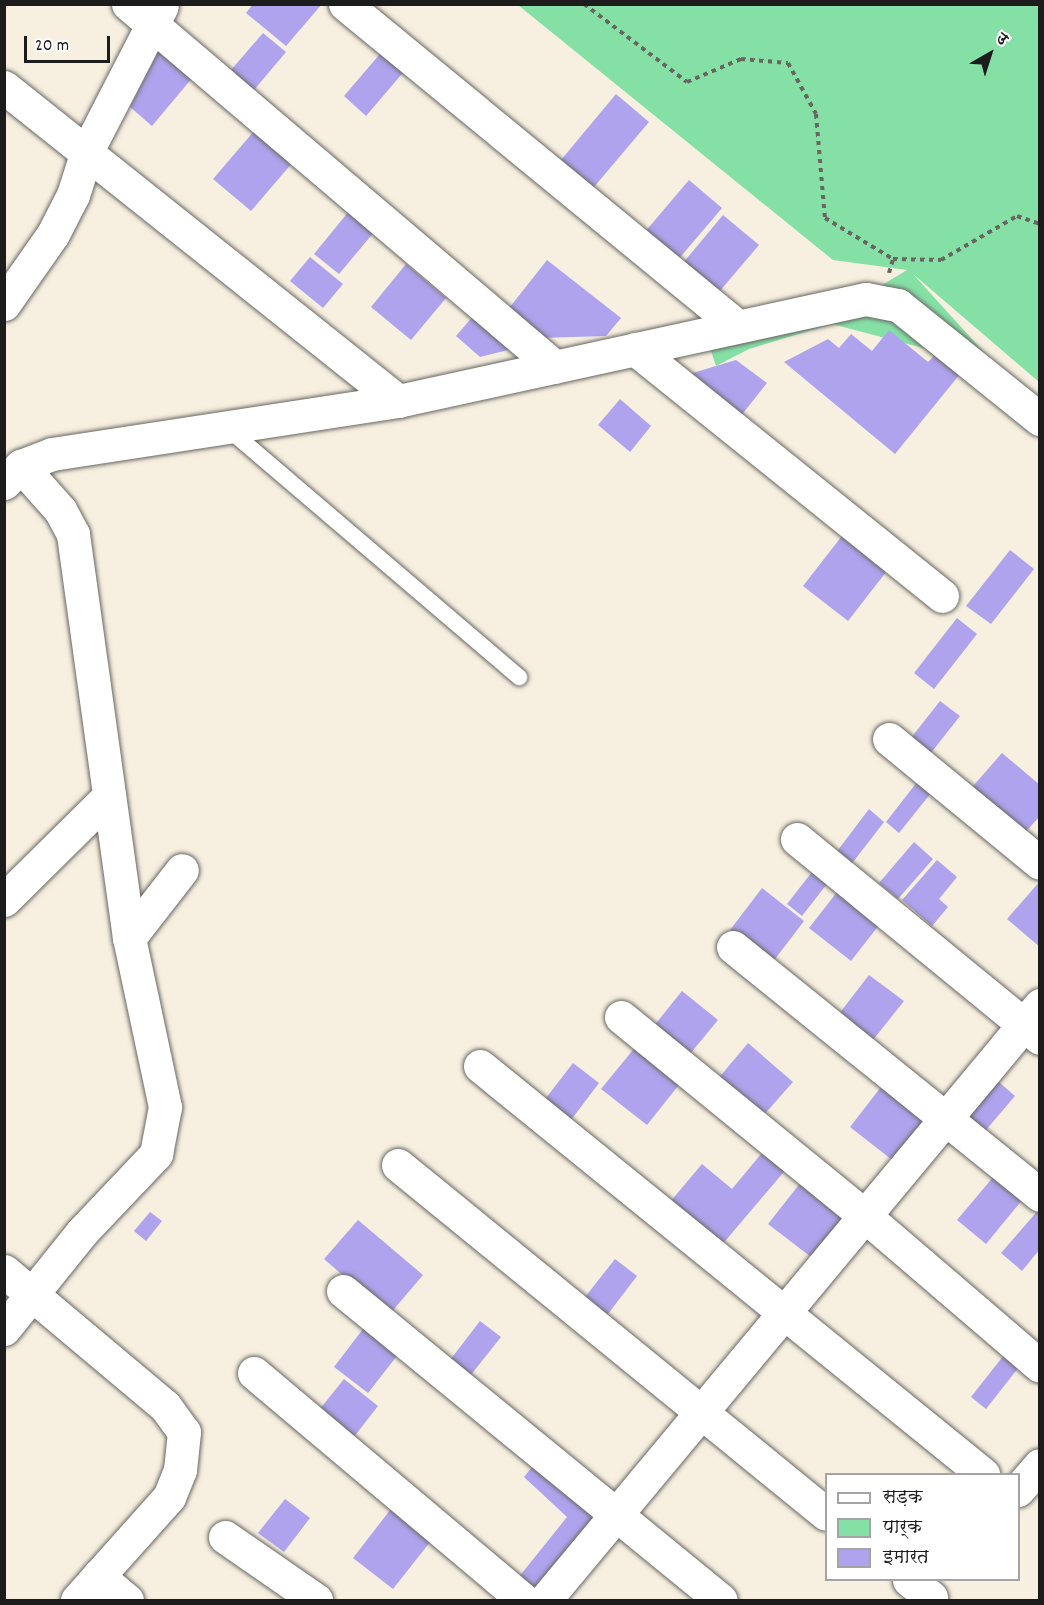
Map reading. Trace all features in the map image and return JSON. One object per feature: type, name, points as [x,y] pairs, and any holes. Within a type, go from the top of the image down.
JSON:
[{"type":"street","points":[[345,4],[736,325]]},
{"type":"street","points":[[4,304],[53,234],[73,195],[87,151],[147,11],[555,367]]},
{"type":"street","points":[[4,87],[398,401]]},
{"type":"street","points":[[4,1329],[82,1232],[156,1154],[163,1130],[162,1079],[129,939],[107,798],[73,534],[60,510],[13,474],[52,453],[224,425],[398,401],[635,350],[736,325],[882,299],[898,305],[1040,419]]},
{"type":"street","points":[[635,350],[942,596]]},
{"type":"street","points":[[889,740],[1040,862]]},
{"type":"street","points":[[4,900],[107,798]]},
{"type":"street","points":[[545,1600],[946,1118],[1034,1022],[797,839]]},
{"type":"street","points":[[129,939],[182,870]]},
{"type":"street","points":[[733,946],[1040,1195]]},
{"type":"street","points":[[621,1017],[865,1216],[1040,1366]]},
{"type":"street","points":[[480,1066],[982,1473]]},
{"type":"street","points":[[398,1165],[700,1414],[825,1513]]},
{"type":"street","points":[[4,1271],[165,1406],[183,1432],[180,1470],[169,1497],[77,1600]]},
{"type":"street","points":[[344,1291],[615,1517],[721,1600]]},
{"type":"street","points":[[254,1373],[524,1600]]},
{"type":"street","points":[[1020,1488],[1040,1465]]},
{"type":"street","points":[[225,1537],[316,1600]]},
{"type":"street","points":[[98,1576],[127,1600]]},
{"type":"lane","points":[[224,425],[519,677]]},
{"type":"path","points":[[584,4],[687,82],[741,59],[788,63],[816,114],[825,218],[893,259],[941,260],[1017,216],[1040,224]]},
{"type":"green space","points":[[518,5],[1039,5],[1039,382],[913,274],[1000,370],[998,404],[923,348],[832,324],[749,349],[716,366],[707,339],[872,291],[907,270],[833,260]]},
{"type":"building","points":[[253,4],[322,4],[286,46],[246,13]]},
{"type":"building","points":[[263,33],[286,52],[248,97],[225,77]]},
{"type":"building","points":[[385,48],[407,68],[366,116],[344,96]]},
{"type":"building","points":[[159,50],[193,77],[152,126],[130,107]]},
{"type":"building","points":[[616,94],[649,122],[594,187],[561,160]]},
{"type":"building","points":[[255,130],[293,162],[251,211],[213,179]]},
{"type":"building","points":[[689,180],[722,208],[677,261],[644,233]]},
{"type":"building","points":[[354,205],[380,225],[339,274],[314,254]]},
{"type":"building","points":[[723,215],[759,245],[719,292],[683,263]]},
{"type":"building","points":[[310,257],[343,284],[323,308],[290,281]]},
{"type":"building","points":[[547,260],[621,318],[606,336],[539,338],[506,312]]},
{"type":"building","points":[[406,264],[446,298],[411,340],[371,307]]},
{"type":"building","points":[[475,314],[516,348],[480,357],[456,336]]},
{"type":"building","points":[[889,330],[928,362],[936,354],[960,374],[895,454],[784,362],[828,339],[839,348],[851,334],[872,351]]},
{"type":"building","points":[[736,360],[767,383],[740,417],[686,375]]},
{"type":"building","points":[[620,399],[651,426],[630,452],[598,425]]},
{"type":"building","points":[[845,532],[890,567],[848,621],[803,586]]},
{"type":"building","points":[[1010,550],[1034,569],[991,624],[966,606]]},
{"type":"building","points":[[957,618],[977,634],[934,689],[914,673]]},
{"type":"building","points":[[940,701],[960,716],[927,758],[907,743]]},
{"type":"building","points":[[1002,753],[1040,785],[1040,816],[1020,838],[967,793]]},
{"type":"building","points":[[921,777],[935,788],[899,833],[886,822]]},
{"type":"building","points":[[869,809],[884,822],[850,866],[835,854]]},
{"type":"building","points":[[914,842],[933,859],[898,899],[879,883]]},
{"type":"building","points":[[937,860],[957,877],[939,899],[948,907],[932,926],[902,900]]},
{"type":"building","points":[[819,863],[834,875],[802,916],[787,904]]},
{"type":"building","points":[[1040,881],[1040,947],[1007,919]]},
{"type":"building","points":[[841,887],[883,920],[851,961],[809,928]]},
{"type":"building","points":[[762,888],[804,921],[772,963],[730,930]]},
{"type":"building","points":[[869,975],[904,1001],[869,1045],[835,1019]]},
{"type":"building","points":[[682,991],[718,1020],[685,1060],[649,1032]]},
{"type":"building","points":[[748,1043],[793,1082],[761,1118],[717,1080]]},
{"type":"building","points":[[637,1045],[682,1081],[647,1125],[601,1089]]},
{"type":"building","points":[[573,1063],[599,1083],[565,1128],[539,1107]]},
{"type":"building","points":[[992,1076],[1015,1096],[980,1137],[957,1117]]},
{"type":"building","points":[[888,1078],[934,1114],[896,1163],[850,1127]]},
{"type":"building","points":[[766,1148],[788,1167],[721,1246],[670,1202],[702,1164],[732,1189]]},
{"type":"building","points":[[995,1175],[1023,1199],[986,1244],[957,1220]]},
{"type":"building","points":[[805,1177],[852,1213],[815,1260],[768,1224]]},
{"type":"building","points":[[1040,1208],[1040,1249],[1022,1271],[1001,1253]]},
{"type":"building","points":[[150,1212],[162,1221],[146,1241],[134,1231]]},
{"type":"building","points":[[358,1220],[423,1275],[389,1315],[324,1259]]},
{"type":"building","points":[[615,1259],[637,1276],[601,1323],[578,1306]]},
{"type":"building","points":[[480,1321],[501,1337],[470,1376],[450,1360]]},
{"type":"building","points":[[366,1325],[400,1352],[368,1393],[334,1367]]},
{"type":"building","points":[[1004,1355],[1019,1367],[986,1409],[971,1397]]},
{"type":"building","points":[[344,1379],[378,1406],[350,1442],[315,1415]]},
{"type":"building","points":[[532,1467],[594,1517],[529,1596],[514,1583],[567,1517],[524,1477]]},
{"type":"building","points":[[285,1499],[310,1518],[284,1552],[258,1533]]},
{"type":"building","points":[[394,1505],[434,1537],[393,1589],[353,1558]]}]
